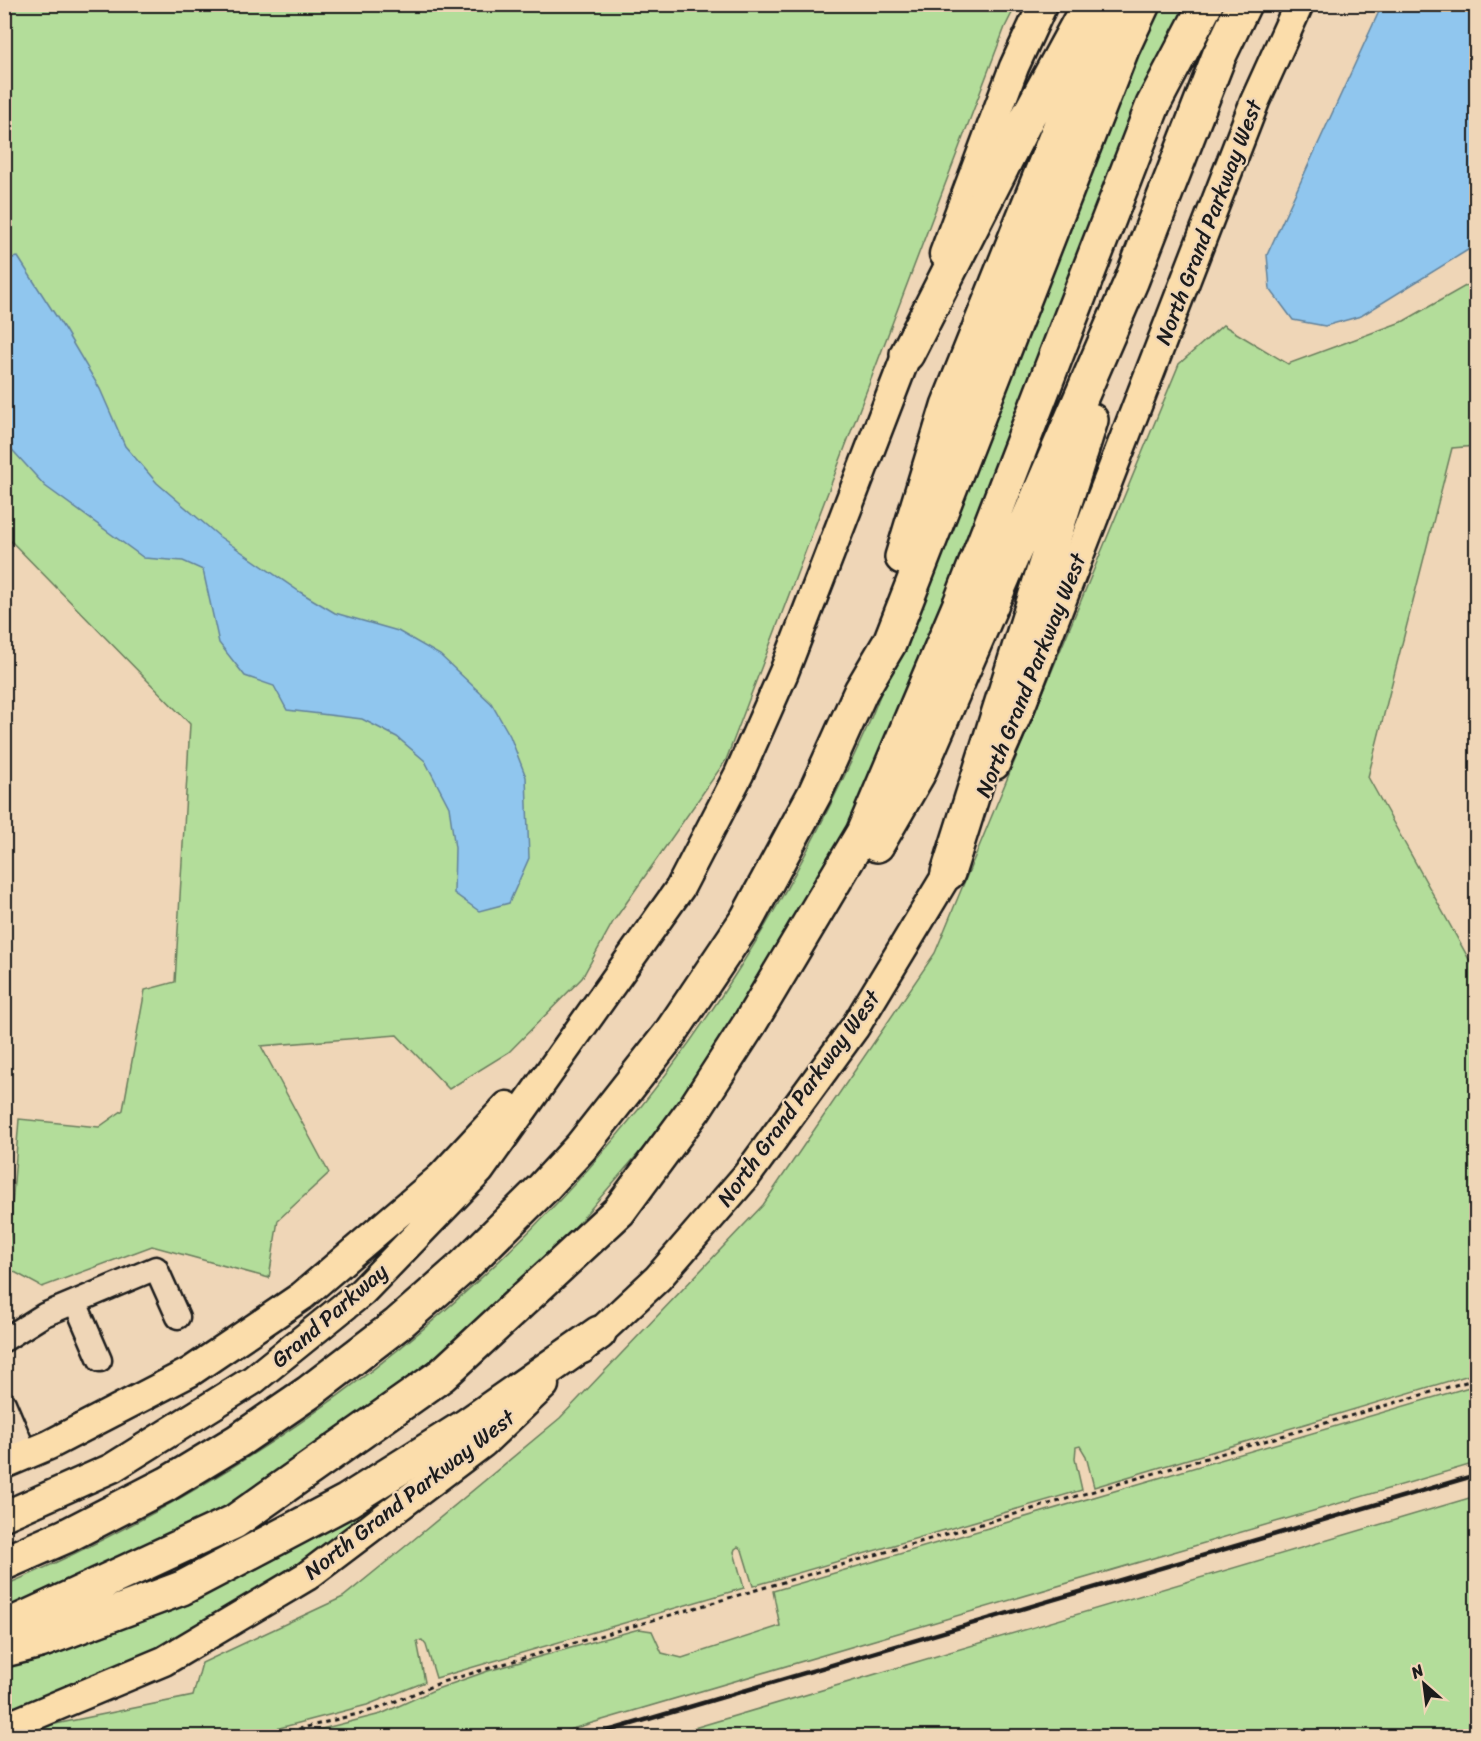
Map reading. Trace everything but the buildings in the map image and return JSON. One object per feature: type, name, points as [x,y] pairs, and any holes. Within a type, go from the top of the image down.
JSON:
[{"type":"highway","points":[[907,354],[1025,122],[1089,4]]},
{"type":"highway","points":[[861,691],[948,406],[1065,114],[1113,4]]},
{"type":"highway","points":[[4,1563],[66,1536],[167,1484],[238,1441],[398,1324],[463,1267],[543,1188],[581,1147],[669,1035],[747,919],[815,793],[861,691],[890,642],[1122,49],[1143,4]]},
{"type":"highway","points":[[4,1628],[234,1522],[442,1375],[619,1211],[695,1108],[750,1023],[863,833],[960,604],[1153,105],[1206,4]]},
{"type":"highway","points":[[750,1023],[787,996],[918,774],[1131,282],[1219,56],[1244,4]]},
{"type":"highway","points":[[948,873],[1114,351],[1131,282]]},
{"type":"highway","points":[[4,1650],[40,1641],[182,1588],[326,1512],[466,1426],[599,1333]]},
{"type":"main road","points":[[15,1460],[190,1372],[302,1296],[441,1177],[580,1028],[680,888],[739,774],[784,672],[907,354],[1014,67],[1043,4]]},
{"type":"main road","name":"North Grand Parkway West","points":[[4,1728],[164,1661],[307,1576],[483,1443],[657,1278],[747,1174],[855,1027],[948,873],[1020,708],[1255,100],[1299,4]]},
{"type":"main road","name":"Grand Parkway","points":[[4,1516],[112,1468],[253,1380],[362,1292],[480,1170],[580,1028]]},
{"type":"lane","points":[[4,1340],[44,1315],[156,1268],[178,1317]]},
{"type":"lane","points":[[75,1302],[100,1360]]},
{"type":"lane","points":[[4,1403],[15,1460]]},
{"type":"path","points":[[272,1737],[377,1709],[441,1682],[1476,1379]]},
{"type":"green space","points":[[4,5],[1016,5],[1005,27],[726,760],[613,922],[582,978],[509,1052],[449,1089],[397,1035],[261,1046],[329,1173],[278,1220],[269,1278],[152,1246],[42,1287],[7,1268],[19,1119],[99,1127],[123,1110],[145,990],[175,982],[190,724],[5,535]]},
{"type":"green space","points":[[1154,5],[1185,5],[1146,91],[1040,365],[849,836],[690,1089],[656,1133],[575,1227],[465,1331],[409,1379],[238,1500],[193,1527],[5,1619],[5,1585],[119,1531],[244,1460],[327,1404],[407,1342],[483,1276],[555,1205],[622,1130],[684,1051],[740,967],[793,878],[825,817],[869,723]]},
{"type":"green space","points":[[1476,280],[1476,446],[1452,448],[1368,777],[1476,972],[1476,1373],[1094,1487],[1086,1456],[1080,1446],[1076,1447],[1075,1459],[1082,1490],[753,1586],[742,1550],[738,1547],[734,1552],[744,1588],[436,1678],[426,1645],[422,1640],[417,1641],[425,1682],[367,1705],[249,1736],[15,1736],[36,1728],[193,1696],[202,1663],[343,1597],[560,1418],[763,1205],[935,953],[1179,364],[1223,325],[1288,364],[1404,321]]},
{"type":"green space","points":[[1476,1385],[1476,1463],[548,1736],[294,1736],[381,1714],[434,1690],[488,1671],[639,1629],[652,1631],[662,1653],[682,1658],[780,1626],[773,1591]]},
{"type":"green space","points":[[444,1455],[304,1564],[133,1663],[5,1715],[4,1668],[65,1648]]},
{"type":"green space","points":[[1476,1496],[1476,1736],[667,1736]]},
{"type":"water","points":[[1382,5],[1476,5],[1476,245],[1361,316],[1325,326],[1293,320],[1270,289],[1267,255]]},
{"type":"water","points":[[18,257],[100,389],[125,446],[157,483],[220,537],[300,592],[335,613],[398,631],[440,655],[491,703],[510,736],[526,777],[529,858],[509,903],[479,911],[454,893],[455,848],[449,807],[425,761],[397,737],[362,719],[287,710],[274,686],[245,676],[219,643],[203,570],[183,561],[144,558],[45,486],[5,442],[5,259]]},
{"type":"railway","points":[[591,1736],[1476,1475]]}]
